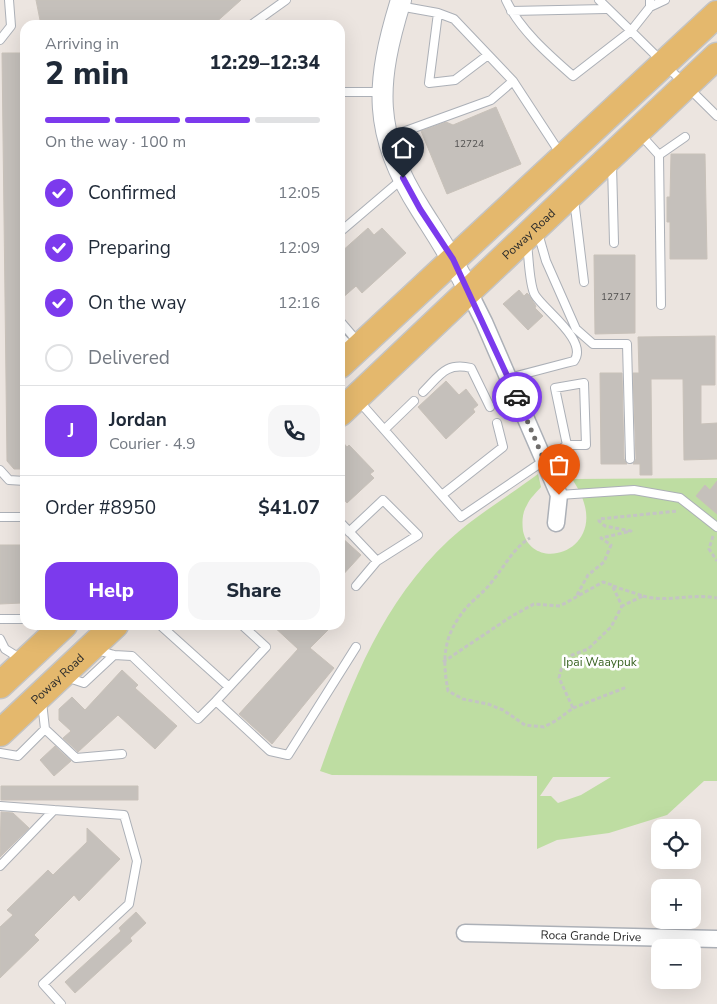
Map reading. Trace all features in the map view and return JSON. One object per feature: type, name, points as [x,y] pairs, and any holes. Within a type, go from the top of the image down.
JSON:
[{"type":"main road","points":[[349,349],[453,259],[717,14]]},
{"type":"main road","name":"Poway Road","points":[[348,406],[716,58]]},
{"type":"main road","points":[[0,685],[25,662],[54,630]]},
{"type":"main road","name":"Poway Road","points":[[0,733],[61,676],[102,652],[113,630]]},
{"type":"street","points":[[400,3],[385,56],[381,92],[386,138],[403,178],[420,209],[453,259],[545,459],[559,495],[556,523]]},
{"type":"street","name":"Roca Grande Drive","points":[[465,933],[717,939]]},
{"type":"lane","points":[[0,40],[11,26],[9,0]]},
{"type":"lane","points":[[258,20],[286,0]]},
{"type":"lane","points":[[506,0],[511,11],[550,56],[573,76],[631,31],[650,3],[665,0]]},
{"type":"lane","points":[[599,0],[606,10],[631,31],[717,116]]},
{"type":"lane","points":[[400,3],[454,19],[513,81],[563,157]]},
{"type":"lane","points":[[511,11],[606,10]]},
{"type":"lane","points":[[438,13],[428,83],[455,80],[488,55]]},
{"type":"lane","points":[[386,138],[491,100],[513,81]]},
{"type":"lane","points":[[345,92],[381,92]]},
{"type":"lane","points":[[638,133],[659,155],[661,305]]},
{"type":"lane","points":[[659,155],[686,137]]},
{"type":"lane","points":[[612,157],[614,243]]},
{"type":"lane","points":[[345,228],[403,178]]},
{"type":"lane","points":[[573,192],[584,282]]},
{"type":"lane","points":[[509,378],[566,363],[574,360],[577,354],[577,346],[572,337],[533,292],[531,231]]},
{"type":"lane","points":[[531,231],[576,328],[593,344],[627,344],[630,459]]},
{"type":"lane","points":[[345,337],[349,349]]},
{"type":"lane","points":[[423,392],[444,370],[457,364],[472,368],[490,407]]},
{"type":"lane","points":[[348,406],[385,429],[461,517],[568,445],[586,445],[584,383],[554,388],[568,445]]},
{"type":"lane","points":[[385,429],[414,401]]},
{"type":"lane","points":[[442,495],[503,447],[497,423]]},
{"type":"lane","points":[[0,470],[9,480],[20,481]]},
{"type":"lane","points":[[559,495],[634,490],[680,498],[717,527]]},
{"type":"lane","points":[[349,532],[383,500],[418,535],[377,561],[356,586]]},
{"type":"lane","points":[[0,517],[20,517]]},
{"type":"lane","points":[[345,528],[377,561]]},
{"type":"lane","points":[[0,619],[20,619]]},
{"type":"lane","points":[[166,630],[229,687]]},
{"type":"lane","points":[[102,652],[132,656],[198,719],[266,647],[247,630]]},
{"type":"lane","points":[[0,639],[5,649],[25,662]]},
{"type":"lane","points":[[216,701],[270,751],[288,755],[356,647]]},
{"type":"lane","points":[[41,694],[45,728],[76,758],[122,754]]},
{"type":"lane","points":[[0,753],[18,756],[45,728]]},
{"type":"lane","points":[[0,806],[124,815],[137,861],[129,904],[43,984],[61,1004]]},
{"type":"lane","points":[[0,866],[54,810]]},
{"type":"path","points":[[577,596],[588,575],[604,562],[612,545],[602,538],[631,531],[605,526],[599,519],[672,511]]},
{"type":"path","points":[[711,537],[709,549],[717,561]]},
{"type":"path","points":[[530,538],[518,546],[490,584],[466,609],[450,632],[443,662],[448,691],[463,699],[488,704],[503,710],[525,725],[544,727],[573,708],[627,688]]},
{"type":"path","points":[[443,662],[512,616],[534,604],[560,606],[603,582],[658,600],[694,596],[717,598]]},
{"type":"path","points":[[612,585],[622,606]]},
{"type":"path","points":[[573,708],[559,678],[562,666],[572,655],[588,649],[611,627],[622,606],[643,596]]},
{"type":"green space","name":"Ipai Waaypuk","points":[[538,474],[541,487],[525,508],[523,531],[530,545],[542,552],[556,553],[569,548],[580,538],[586,523],[584,503],[572,479],[717,478],[717,781],[704,781],[667,815],[609,833],[557,840],[537,849],[537,776],[332,775],[320,771],[357,677],[386,619],[425,565],[449,540],[481,514]],"holes":[[[553,777],[611,777],[581,795],[558,803],[551,796],[540,796]]]},
{"type":"building","points":[[36,0],[241,0],[219,20],[40,20]]},
{"type":"building","points":[[2,53],[20,53],[20,469],[14,469],[7,461]]},
{"type":"building","points":[[496,107],[521,164],[447,194],[421,131],[446,122],[453,125]]},
{"type":"building","points":[[671,154],[705,154],[707,259],[670,259],[670,222],[667,222],[667,197],[670,197]]},
{"type":"building","points":[[368,228],[374,235],[382,228],[406,253],[362,293],[356,286],[345,296],[345,249]]},
{"type":"building","points":[[594,255],[635,255],[635,333],[595,334]]},
{"type":"building","points":[[519,290],[524,296],[527,293],[529,295],[536,306],[535,308],[543,316],[528,330],[503,304]]},
{"type":"building","points":[[715,336],[715,385],[701,385],[701,424],[717,423],[717,459],[684,460],[683,379],[651,379],[652,475],[640,475],[640,464],[633,464],[636,459],[633,373],[639,373],[638,337]]},
{"type":"building","points":[[600,373],[622,373],[624,459],[627,464],[601,464]]},
{"type":"building","points":[[446,381],[459,395],[466,389],[478,405],[473,409],[475,412],[446,439],[418,407]]},
{"type":"building","points":[[345,445],[347,447],[349,445],[374,471],[370,474],[374,478],[347,503],[345,501]]},
{"type":"building","points":[[717,481],[717,514],[696,496],[705,485],[710,490]]},
{"type":"building","points":[[345,541],[361,555],[345,573]]},
{"type":"building","points":[[0,545],[20,545],[20,603],[0,604]]},
{"type":"building","points":[[277,630],[328,630],[310,648],[334,668],[272,744],[239,714],[298,649]]},
{"type":"building","points":[[122,670],[138,685],[135,688],[177,726],[155,749],[118,715],[78,752],[63,738],[71,731],[59,720],[59,709],[72,697],[85,710]]},
{"type":"building","points":[[55,746],[71,761],[54,776],[40,760]]},
{"type":"building","points":[[1,786],[138,786],[138,800],[1,800]]},
{"type":"building","points":[[1,812],[13,813],[29,828],[0,857]]},
{"type":"building","points":[[87,828],[120,859],[79,901],[74,895],[34,935],[39,940],[0,978],[0,927],[13,915],[7,910],[48,870],[53,875],[87,842]]},
{"type":"building","points":[[136,912],[146,923],[130,938],[132,941],[75,993],[65,982],[121,931],[119,928]]},
{"type":"way so far","points":[[517,397],[559,495]]},
{"type":"route","points":[[403,178],[420,209],[453,259],[484,322],[517,397]]}]
